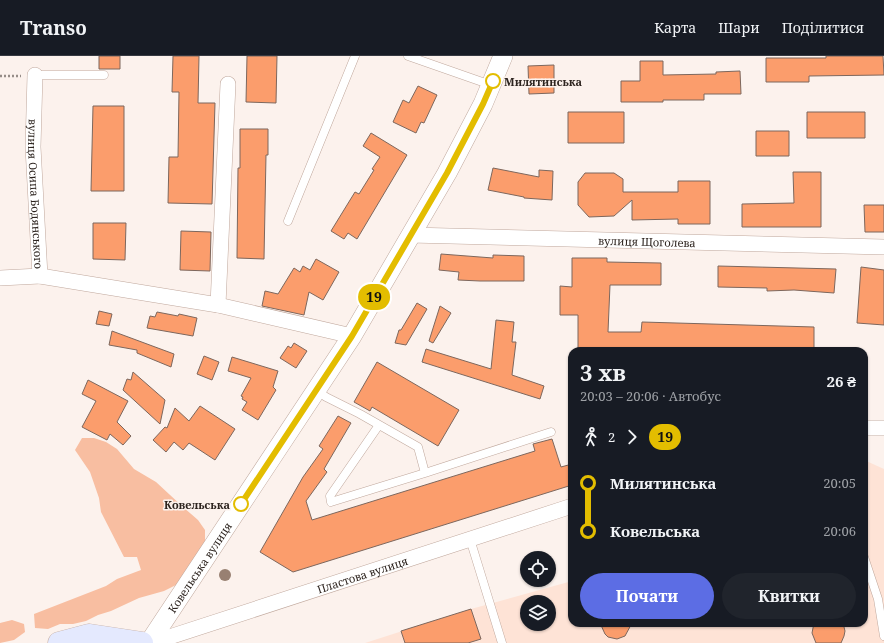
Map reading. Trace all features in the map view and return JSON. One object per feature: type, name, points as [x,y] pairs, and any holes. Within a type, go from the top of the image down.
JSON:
[{"type":"main road","points":[[59,643],[89,636],[142,643]]},
{"type":"street","name":"Ковельська вулиця","points":[[150,643],[352,336],[447,173],[483,104],[503,56]]},
{"type":"street","name":"вулиця Осипа Бодянського","points":[[35,76],[33,147],[40,276],[218,305],[352,336]]},
{"type":"street","points":[[218,305],[228,84]]},
{"type":"street","name":"вулиця Щоголева","points":[[410,235],[884,247]]},
{"type":"street","points":[[0,278],[40,276]]},
{"type":"street","points":[[868,428],[884,428]]},
{"type":"street","name":"Пластова вулиця","points":[[150,643],[568,507]]},
{"type":"lane","points":[[288,221],[355,56]]},
{"type":"lane","points":[[408,56],[491,85]]},
{"type":"lane","points":[[35,76],[104,75]]},
{"type":"lane","points":[[316,390],[326,397],[418,447],[425,473]]},
{"type":"lane","points":[[379,425],[330,496],[332,502],[550,432]]},
{"type":"lane","points":[[470,539],[502,643]]},
{"type":"lane","points":[[868,569],[878,599],[884,636]]},
{"type":"path","points":[[0,76],[35,76]]},
{"type":"shaded area","points":[[82,438],[94,438],[106,442],[117,449],[134,469],[156,482],[198,520],[205,530],[205,543],[188,579],[164,591],[139,598],[86,621],[73,624],[60,624],[48,629],[35,628],[34,614],[106,586],[117,579],[141,570],[137,557],[124,557],[101,512],[99,498],[90,472],[75,450]]},
{"type":"shaded area","points":[[868,462],[884,469],[884,643],[365,643],[471,609],[520,595],[520,631],[556,631],[556,595],[521,595],[550,587],[556,587],[556,585],[568,582],[568,627],[868,627]]},
{"type":"shaded area","points":[[12,620],[24,624],[25,632],[14,640],[0,643],[0,623]]},
{"type":"building","points":[[99,56],[120,56],[120,69],[99,69]]},
{"type":"building","points":[[173,56],[199,56],[198,103],[215,103],[212,204],[168,203],[169,157],[178,157],[179,92],[172,92]]},
{"type":"building","points":[[247,56],[277,56],[276,103],[246,102]]},
{"type":"building","points":[[826,56],[883,56],[884,75],[809,76],[809,82],[766,82],[766,58],[826,58]]},
{"type":"building","points":[[640,61],[663,61],[663,75],[716,74],[716,72],[740,71],[741,94],[704,94],[704,100],[621,102],[621,81],[640,81]]},
{"type":"building","points":[[554,65],[554,93],[529,94],[528,66]]},
{"type":"building","points":[[418,86],[437,95],[424,123],[421,122],[416,133],[393,122],[403,100],[409,103]]},
{"type":"building","points":[[93,106],[124,106],[124,191],[91,191]]},
{"type":"building","points":[[568,112],[624,112],[624,143],[568,143]]},
{"type":"building","points":[[807,112],[865,112],[865,138],[807,138]]},
{"type":"building","points":[[240,129],[268,129],[264,259],[237,258]]},
{"type":"building","points":[[756,131],[789,131],[789,156],[756,156]]},
{"type":"building","points":[[371,133],[407,155],[357,239],[348,233],[344,239],[331,231],[355,192],[359,194],[380,157],[363,146]]},
{"type":"building","points":[[493,168],[539,177],[539,170],[553,171],[552,200],[524,198],[488,190]]},
{"type":"building","points":[[793,172],[821,172],[821,227],[742,227],[742,204],[794,203]]},
{"type":"building","points":[[585,173],[614,173],[623,179],[623,192],[678,192],[678,181],[710,181],[710,224],[678,224],[678,219],[632,220],[632,200],[614,216],[589,217],[578,205],[578,182]]},
{"type":"building","points":[[864,205],[884,205],[884,232],[865,232]]},
{"type":"building","points":[[93,223],[126,223],[125,260],[93,259]]},
{"type":"building","points":[[181,231],[211,232],[210,271],[180,270]]},
{"type":"building","points":[[441,254],[493,258],[493,255],[524,256],[524,281],[458,280],[459,272],[439,270]]},
{"type":"building","points":[[572,258],[607,258],[607,262],[661,263],[661,285],[610,285],[608,332],[641,332],[642,322],[814,327],[814,347],[578,347],[578,315],[560,315],[560,286],[572,287]]},
{"type":"building","points":[[316,259],[339,272],[323,300],[309,292],[304,315],[262,306],[265,291],[278,294],[294,268],[300,272],[303,266],[310,270]]},
{"type":"building","points":[[718,266],[836,269],[834,293],[794,290],[767,291],[767,288],[718,287]]},
{"type":"building","points":[[861,267],[884,270],[884,325],[857,323]]},
{"type":"building","points":[[417,303],[427,309],[406,345],[395,343],[399,330],[401,330]]},
{"type":"building","points":[[440,306],[451,313],[433,343],[429,341]]},
{"type":"building","points":[[99,311],[112,314],[109,326],[96,324]]},
{"type":"building","points":[[157,312],[178,316],[179,314],[197,318],[193,336],[147,328],[150,316],[155,317]]},
{"type":"building","points":[[496,320],[514,322],[512,342],[516,342],[512,375],[544,386],[540,399],[422,362],[426,349],[491,369]]},
{"type":"building","points":[[112,331],[174,354],[171,367],[137,353],[137,350],[109,345]]},
{"type":"building","points":[[294,343],[307,351],[296,368],[280,358],[288,346],[291,348]]},
{"type":"building","points":[[204,356],[219,362],[212,380],[197,374]]},
{"type":"building","points":[[232,357],[278,371],[273,387],[276,390],[258,420],[242,410],[247,402],[242,399],[243,397],[241,396],[251,378],[228,371]]},
{"type":"building","points":[[377,362],[459,410],[438,446],[372,407],[370,411],[354,402]]},
{"type":"building","points":[[133,372],[165,400],[160,424],[123,390],[127,379],[131,380]]},
{"type":"building","points":[[88,380],[128,401],[117,422],[131,436],[123,445],[110,434],[107,440],[82,427],[96,401],[82,394]]},
{"type":"building","points":[[200,406],[235,429],[215,460],[189,443],[183,450],[174,442],[166,452],[153,440],[165,427],[167,428],[175,408],[189,421]]},
{"type":"building","points":[[338,416],[351,423],[324,469],[327,472],[306,501],[312,520],[535,451],[533,444],[552,439],[561,467],[568,465],[568,486],[293,572],[260,552],[303,477],[323,449],[319,446]]},
{"type":"building","points":[[471,609],[481,639],[468,643],[405,643],[401,631]]},
{"type":"building","points":[[602,627],[630,627],[625,636],[617,639],[608,637]]},
{"type":"building","points":[[813,627],[844,627],[845,631],[841,643],[816,643],[812,633]]},
{"type":"bus line","name":"19","points":[[241,504],[352,336],[447,173],[483,104],[493,81]]},
{"type":"place","name":"Милятинська","points":[[493,81]]},
{"type":"place","name":"Ковельська","points":[[241,504]]}]
